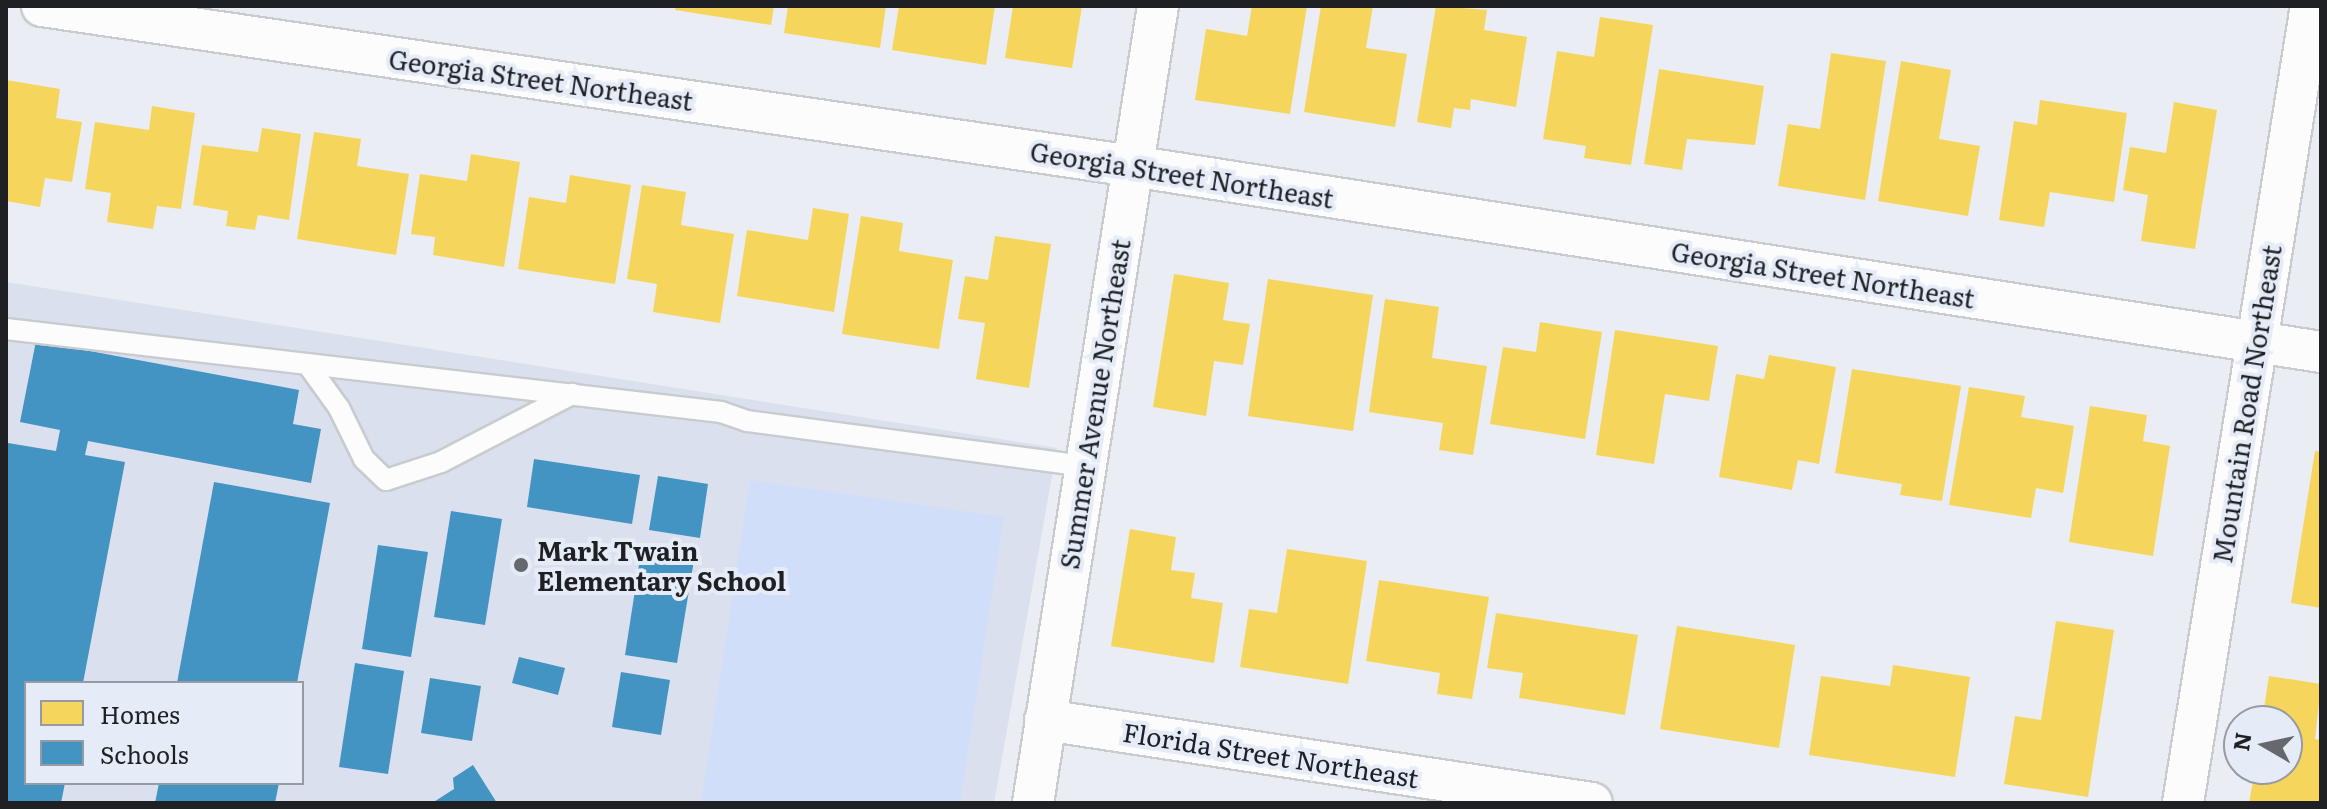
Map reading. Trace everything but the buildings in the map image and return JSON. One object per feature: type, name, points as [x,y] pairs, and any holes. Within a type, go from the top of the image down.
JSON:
[{"type":"street","name":"Georgia Street Northeast","points":[[42,6],[1132,166],[2321,352]]},
{"type":"street","name":"Summer Avenue Northeast","points":[[1033,803],[1158,6]]},
{"type":"street","name":"Mountain Road Northeast","points":[[2183,803],[2311,6]]},
{"type":"street","name":"Florida Street Northeast","points":[[1045,720],[1592,803]]},
{"type":"lane","points":[[6,329],[721,412],[747,421],[1085,466]]},
{"type":"lane","points":[[308,365],[339,408],[364,459],[386,480],[441,462],[572,394]]},
{"type":"shaded area","name":"Mark Twain Elementary School","points":[[6,282],[1057,448],[994,803],[6,803]]},
{"type":"shaded area","points":[[750,480],[1004,517],[960,803],[701,803]]},
{"type":"place","name":"Mark Twain Elementary School","points":[[521,565]]}]
